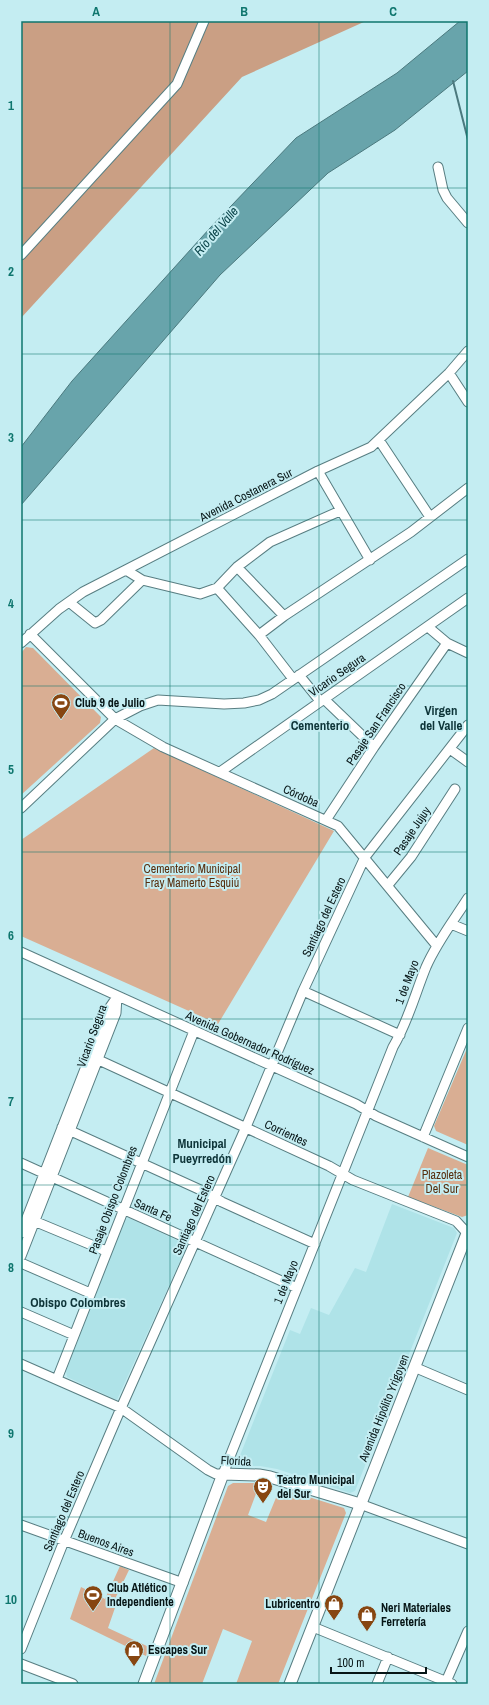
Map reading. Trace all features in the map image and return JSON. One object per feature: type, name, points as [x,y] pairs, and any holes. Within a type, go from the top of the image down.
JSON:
[{"type":"main road","name":"Avenida Hipólito Yrigoyen","points":[[290,1684],[468,1232]]},
{"type":"main road","name":"Florida","points":[[223,1474],[259,1475],[270,1477],[360,1504]]},
{"type":"main road","name":"1 de Mayo","points":[[144,1684],[223,1474]]},
{"type":"street","points":[[21,255],[177,84],[204,21]]},
{"type":"street","points":[[438,167],[443,190],[447,198],[468,223]]},
{"type":"street","name":"Avenida Costanera Sur","points":[[21,643],[59,609],[83,592],[318,471],[371,447],[449,373],[468,351]]},
{"type":"street","points":[[449,373],[468,402]]},
{"type":"street","points":[[379,440],[430,517]]},
{"type":"street","points":[[318,471],[370,560]]},
{"type":"street","points":[[259,635],[284,616],[370,560],[468,488]]},
{"type":"street","points":[[126,570],[142,580],[200,594],[217,588],[237,567],[270,542],[340,511]]},
{"type":"street","points":[[21,808],[115,719],[140,706],[158,700],[224,704],[259,700],[272,694],[468,559]]},
{"type":"street","points":[[237,567],[284,616]]},
{"type":"street","points":[[69,602],[95,623],[102,620],[142,580]]},
{"type":"street","points":[[217,588],[296,677],[374,747]]},
{"type":"street","name":"Vicario Segura","points":[[220,772],[468,598]]},
{"type":"street","points":[[428,627],[447,643],[468,653]]},
{"type":"street","name":"Córdoba","points":[[30,634],[115,719],[163,747],[338,826],[437,946]]},
{"type":"street","name":"Pasaje San Francisco","points":[[326,820],[374,747],[447,643]]},
{"type":"street","name":"Santiago del Estero","points":[[21,1649],[64,1540],[121,1408],[196,1242],[303,991],[365,857],[468,725]]},
{"type":"street","points":[[450,749],[468,762]]},
{"type":"street","name":"Pasaje Jujuy","points":[[388,885],[411,857],[455,788]]},
{"type":"street","name":"1 de Mayo","points":[[223,1474],[367,1111],[393,1047],[400,1035],[426,966],[468,898]]},
{"type":"street","points":[[451,924],[468,931]]},
{"type":"street","name":"Avenida Gobernador Rodríguez","points":[[21,952],[356,1104],[367,1111],[468,1157]]},
{"type":"street","points":[[303,991],[400,1035]]},
{"type":"street","name":"Vicario Segura","points":[[21,1233],[48,1175],[94,1057],[108,1010],[117,996]]},
{"type":"street","points":[[423,1137],[468,1028]]},
{"type":"street","name":"Pasaje Obispo Colombres","points":[[56,1379],[194,1030]]},
{"type":"street","name":"Corrientes","points":[[94,1057],[246,1127],[353,1180],[456,1221],[468,1232]]},
{"type":"street","points":[[66,1129],[141,1162],[215,1197],[222,1202],[315,1244]]},
{"type":"street","name":"Santa Fe","points":[[21,1163],[297,1288]]},
{"type":"street","name":"Vicario Segura","points":[[21,1256],[34,1221],[48,1175]]},
{"type":"street","points":[[34,1221],[106,1251]]},
{"type":"street","points":[[21,1263],[90,1293]]},
{"type":"street","points":[[21,1312],[74,1335]]},
{"type":"street","name":"Florida","points":[[21,1364],[121,1408],[208,1470],[216,1474],[223,1474]]},
{"type":"street","points":[[414,1367],[468,1390]]},
{"type":"street","name":"Florida","points":[[360,1504],[468,1544]]},
{"type":"street","name":"Buenos Aires","points":[[21,1525],[183,1583]]},
{"type":"street","points":[[313,1628],[388,1657],[448,1683],[468,1631]]},
{"type":"street","points":[[377,1684],[388,1657]]},
{"type":"street","points":[[21,1664],[73,1684]]},
{"type":"shaded area","points":[[21,21],[366,21],[242,77],[21,318]]},
{"type":"shaded area","points":[[392,1204],[454,1228],[457,1233],[355,1491],[350,1493],[277,1469],[260,1466],[239,1466],[237,1463],[290,1330],[300,1334],[311,1308],[329,1315],[355,1268],[366,1272]]},
{"type":"shaded area","points":[[129,1218],[185,1244],[186,1248],[117,1400],[67,1377],[66,1371],[125,1219]]},
{"type":"green space","name":"Club 9 de Julio","points":[[26,647],[33,648],[101,717],[100,723],[21,795],[21,653]]},
{"type":"green space","name":"Cementerio Municipal Fray Mamerto Esquiú","points":[[154,748],[334,831],[218,1024],[21,936],[21,840]]},
{"type":"green space","points":[[468,1046],[468,1145],[436,1131],[434,1126]]},
{"type":"green space","name":"Plazoleta Del Sur","points":[[428,1148],[468,1165],[468,1215],[462,1217],[408,1197]]},
{"type":"green space","points":[[233,1483],[260,1483],[248,1515],[266,1522],[280,1488],[344,1508],[346,1513],[278,1684],[236,1684],[252,1641],[223,1629],[202,1684],[154,1684],[228,1486]]},
{"type":"green space","name":"Club Atlético Independiente","points":[[120,1566],[129,1570],[113,1603],[116,1605],[108,1628],[149,1647],[146,1656],[70,1619],[81,1587],[105,1599]]},
{"type":"water","name":"Río del Valle","points":[[460,21],[468,21],[468,71],[395,130],[328,173],[220,275],[21,505],[21,447],[72,381],[210,228],[296,138],[397,73]]},
{"type":"waterway","points":[[453,81],[468,140]]},
{"type":"place","name":"Club 9 de Julio","points":[[61,720]]},
{"type":"place","name":"Teatro Municipal del Sur","points":[[263,1504]]},
{"type":"place","name":"Club Atlético Independiente","points":[[93,1612]]},
{"type":"place","name":"Lubricentro","points":[[334,1621]]},
{"type":"place","name":"Neri Materiales Ferretería","points":[[367,1632]]},
{"type":"place","name":"Escapes Sur","points":[[134,1667]]},
{"type":"district","name":"Virgen del Valle","points":[[441,718]]},
{"type":"district","name":"Cementerio","points":[[320,725]]},
{"type":"district","name":"Municipal Pueyrredón","points":[[202,1150]]},
{"type":"district","name":"Obispo Colombres","points":[[78,1302]]}]
